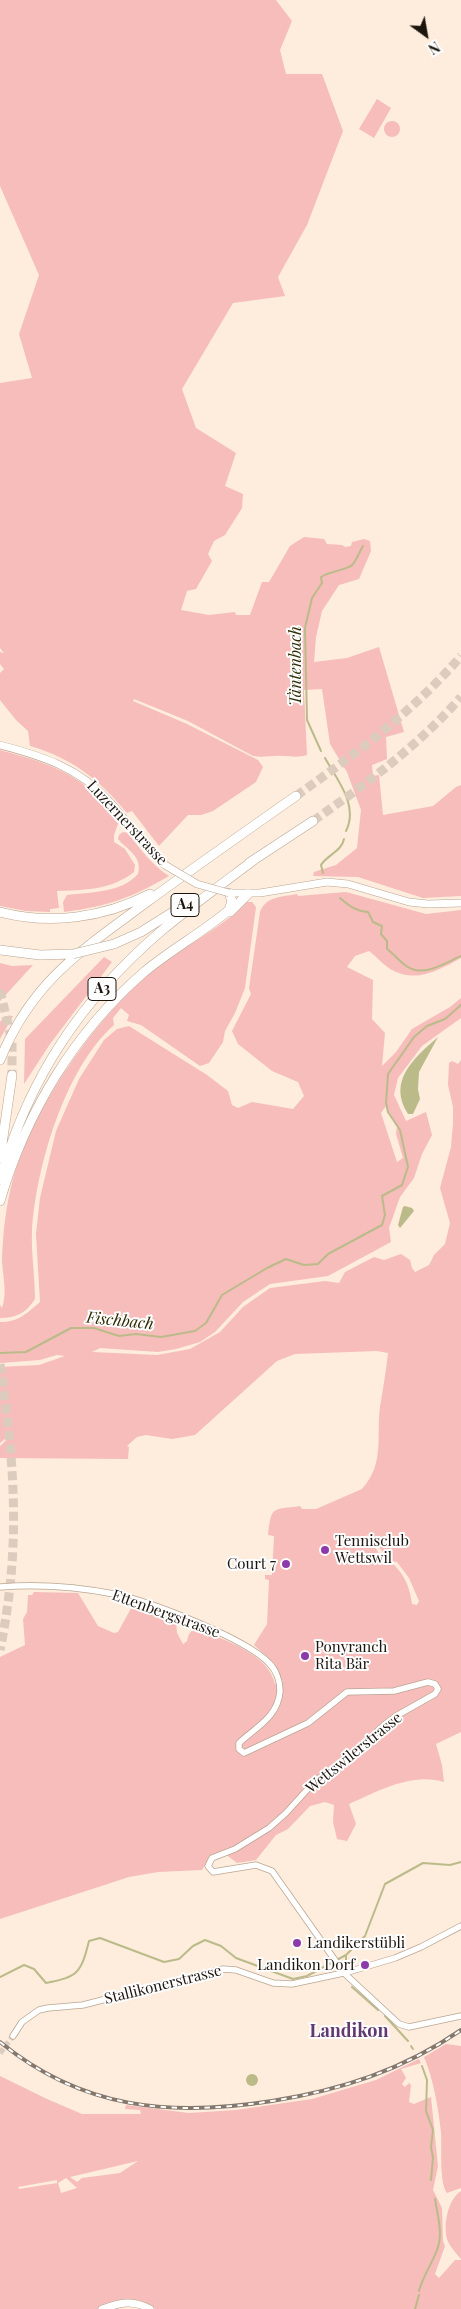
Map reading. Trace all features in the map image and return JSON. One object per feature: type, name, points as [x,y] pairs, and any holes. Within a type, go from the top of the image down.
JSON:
[{"type":"highway","points":[[0,1060],[22,1015],[57,971],[97,938],[296,796]]},
{"type":"highway","name":"A3","points":[[0,1180],[12,1141],[36,1085],[54,1052],[80,1014],[105,985],[147,943],[254,860],[313,821]]},
{"type":"highway","name":"A4","points":[[0,950],[40,955],[73,954],[114,944],[159,921],[254,860]]},
{"type":"highway","name":"A4","points":[[0,912],[46,918],[98,914],[134,902],[176,881]]},
{"type":"highway","points":[[217,920],[231,906],[232,898],[230,893]]},
{"type":"highway","points":[[217,920],[229,914],[248,894]]},
{"type":"highway","name":"A3","points":[[0,1201],[13,1162],[48,1089],[87,1030],[122,993],[168,954],[217,920]]},
{"type":"highway","points":[[0,1158],[12,1075]]},
{"type":"main road","name":"Luzernerstrasse","points":[[0,745],[48,758],[84,778],[110,802],[145,846],[165,865],[197,884],[230,893],[248,894],[327,882],[348,884],[409,902],[428,904],[461,903]]},
{"type":"main road","points":[[102,2309],[126,2302],[135,2303],[150,2309]]},
{"type":"street","name":"Ettenbergstrasse","points":[[0,1587],[94,1591],[134,1600],[190,1620],[240,1644],[268,1662],[275,1672],[280,1685]]},
{"type":"street","name":"Wettswilerstrasse","points":[[280,1685],[278,1699],[272,1712],[259,1728],[239,1743],[239,1749],[242,1753],[248,1753],[308,1723],[347,1692],[399,1691],[430,1682],[438,1688],[432,1696],[390,1720],[353,1755],[315,1781],[286,1813],[269,1828],[235,1849],[212,1858],[209,1862],[209,1869],[213,1872],[256,1865],[272,1871],[337,1965],[398,2024],[405,2027],[461,2016]]},
{"type":"street","name":"Stallikonerstrasse","points":[[13,2036],[22,2022],[39,2010],[84,2005],[217,1970],[236,1970],[273,1984],[283,1985],[344,1973],[405,1954],[461,1926]]},
{"type":"shaded area","points":[[0,0],[276,0],[292,21],[280,50],[286,74],[322,74],[343,131],[307,225],[278,277],[285,296],[233,303],[182,389],[196,428],[236,453],[225,486],[243,494],[242,508],[225,535],[214,541],[208,554],[212,561],[196,589],[187,591],[181,610],[209,615],[235,612],[236,615],[250,615],[262,582],[269,582],[290,546],[304,537],[324,539],[327,544],[345,547],[351,546],[352,542],[364,539],[370,541],[371,551],[359,579],[339,585],[322,611],[316,637],[314,662],[347,658],[379,647],[404,732],[386,737],[387,759],[372,765],[373,776],[379,775],[383,815],[433,806],[461,785],[461,896],[423,898],[358,877],[313,876],[314,872],[336,865],[357,848],[361,810],[347,772],[330,744],[322,689],[304,690],[307,755],[297,757],[253,756],[188,721],[134,699],[133,701],[187,724],[258,760],[263,767],[256,782],[213,811],[201,815],[188,815],[159,846],[132,811],[127,813],[96,780],[59,757],[30,746],[28,731],[16,720],[0,700],[0,673],[4,669],[0,664],[0,652],[4,653],[0,648],[0,383],[32,378],[19,334],[39,275],[0,186]]},
{"type":"shaded area","points":[[377,99],[391,108],[374,138],[359,129]]},
{"type":"shaded area","points":[[392,121],[400,129],[392,137],[384,129]]},
{"type":"shaded area","points":[[0,750],[52,767],[67,774],[93,792],[119,821],[114,835],[114,842],[125,849],[135,865],[134,872],[107,886],[57,891],[59,908],[50,909],[50,912],[26,911],[0,906]]},
{"type":"shaded area","points":[[123,832],[128,833],[152,862],[169,876],[119,900],[94,907],[64,912],[63,902],[67,895],[114,888],[123,885],[138,874],[139,868],[136,858],[118,839],[119,835]]},
{"type":"shaded area","points":[[346,892],[426,914],[461,910],[461,958],[437,970],[420,975],[411,976],[403,974],[387,967],[369,951],[355,956],[347,967],[373,980],[372,1019],[385,1033],[382,1066],[396,1052],[412,1029],[450,1007],[461,998],[461,1018],[422,1046],[398,1078],[394,1095],[406,1121],[426,1112],[432,1135],[422,1154],[414,1178],[400,1197],[389,1228],[391,1242],[328,1276],[270,1284],[243,1302],[215,1332],[200,1342],[158,1352],[100,1348],[92,1352],[157,1355],[190,1349],[220,1332],[243,1307],[270,1288],[325,1281],[339,1283],[345,1272],[374,1257],[384,1260],[401,1254],[410,1260],[415,1272],[429,1265],[434,1255],[445,1244],[450,1223],[440,1188],[451,1147],[453,1124],[453,1107],[448,1085],[449,1063],[452,1061],[458,1064],[461,1060],[461,1732],[436,1744],[442,1765],[444,1782],[420,1779],[395,1784],[349,1804],[356,1824],[347,1841],[337,1839],[333,1822],[334,1805],[325,1802],[310,1806],[288,1829],[276,1835],[256,1860],[237,1863],[224,1853],[206,1863],[202,1870],[158,1872],[129,1877],[0,1919],[0,1657],[25,1645],[23,1619],[27,1612],[28,1595],[32,1595],[34,1592],[78,1593],[98,1626],[114,1633],[118,1632],[134,1603],[176,1621],[177,1633],[183,1644],[187,1641],[191,1632],[199,1629],[244,1649],[264,1664],[271,1673],[275,1684],[283,1682],[274,1663],[254,1645],[267,1624],[269,1580],[265,1579],[265,1575],[272,1575],[274,1536],[268,1535],[270,1518],[279,1509],[300,1506],[302,1509],[316,1509],[362,1489],[374,1470],[377,1460],[380,1407],[388,1353],[377,1351],[295,1354],[277,1361],[195,1435],[172,1439],[146,1435],[137,1437],[127,1446],[129,1447],[128,1459],[0,1458],[0,1446],[9,1438],[7,1437],[0,1443],[0,1367],[39,1365],[65,1356],[57,1355],[40,1360],[0,1363],[0,1322],[17,1319],[40,1302],[36,1234],[40,1198],[56,1131],[79,1079],[104,1040],[117,1029],[129,1026],[207,1075],[228,1091],[232,1105],[238,1108],[252,1102],[293,1109],[304,1096],[298,1082],[272,1071],[238,1044],[232,1031],[251,994],[249,988],[260,912],[270,900],[297,894],[298,896]],"holes":[[[386,1106],[397,1126],[396,1134],[403,1158],[397,1162],[381,1113]],[[366,1534],[377,1544],[389,1561],[397,1562],[409,1578],[419,1601],[417,1605],[412,1604],[404,1577],[393,1564],[387,1565]]]},
{"type":"shaded area","points":[[245,902],[252,902],[256,907],[245,988],[225,1031],[223,1042],[209,1063],[200,1066],[141,1025],[127,1021],[129,1015],[121,1008],[113,1018],[114,1025],[81,1066],[56,1120],[40,1178],[32,1231],[35,1299],[20,1314],[0,1318],[0,1305],[2,1308],[5,1295],[2,1258],[3,1239],[6,1210],[12,1183],[35,1124],[51,1094],[90,1037],[134,987],[166,960],[229,918]]},
{"type":"shaded area","points":[[104,957],[112,962],[50,1044],[24,1084],[25,1039]]},
{"type":"shaded area","points":[[0,963],[12,966],[33,965],[0,1001]]},
{"type":"shaded area","points":[[5,1016],[13,1016],[0,1039],[0,1022]]},
{"type":"shaded area","points":[[438,1037],[419,1072],[418,1089],[420,1099],[413,1114],[408,1114],[402,1102],[400,1091],[402,1081],[412,1062]]},
{"type":"shaded area","points":[[403,1207],[412,1208],[414,1211],[400,1228],[398,1225]]},
{"type":"shaded area","points":[[446,2044],[461,2046],[461,2188],[447,2193],[444,2188],[442,2173],[441,2132],[437,2104],[424,2057]]},
{"type":"shaded area","points":[[419,2059],[421,2063],[401,2069],[406,2078],[402,2084],[405,2087],[409,2083],[411,2085],[409,2102],[414,2104],[431,2097],[438,2166],[433,2190],[442,2208],[443,2241],[445,2246],[435,2274],[439,2278],[455,2260],[461,2260],[461,2309],[155,2309],[138,2300],[124,2300],[118,2309],[0,2309],[0,2076],[82,2114],[141,2114],[140,2110],[125,2109],[126,2105],[189,2113],[236,2110],[312,2099],[376,2080]],"holes":[[[138,2161],[120,2173],[82,2178],[77,2182],[70,2177]],[[66,2178],[77,2188],[61,2193],[58,2183]],[[57,2180],[57,2183],[19,2189],[18,2187]]]},
{"type":"shaded area","points":[[250,2074],[254,2074],[258,2080],[254,2086],[250,2086],[246,2082],[246,2078]]},
{"type":"shaded area","points":[[461,2191],[461,2259],[448,2242],[446,2220],[453,2200]]},
{"type":"waterway","name":"Täntenbach","points":[[321,751],[307,720],[305,628],[312,598],[322,583],[321,577],[352,565],[363,546]]},
{"type":"waterway","name":"Täntenbach","points":[[325,758],[345,793],[348,802],[350,812],[346,831]]},
{"type":"waterway","name":"Täntenbach","points":[[323,873],[321,865],[340,847],[344,839]]},
{"type":"waterway","name":"Täntenbach","points":[[340,898],[353,908],[368,912],[373,922],[382,926],[381,934],[387,941],[387,949],[412,969],[426,970],[441,966],[461,956]]},
{"type":"waterway","name":"Fischbach","points":[[0,1353],[26,1352],[71,1328],[94,1328],[119,1336],[136,1334],[161,1337],[195,1331],[206,1323],[222,1295],[267,1268],[286,1259],[304,1265],[318,1264],[328,1254],[382,1225],[385,1215],[382,1196],[402,1185],[408,1167],[400,1130],[388,1112],[386,1103],[388,1074],[414,1037],[427,1026],[445,1019],[461,1005]]},
{"type":"waterway","points":[[0,1977],[24,1965],[34,1969],[46,1983],[72,1976],[80,1967],[89,1941],[100,1938],[164,1962],[179,1959],[193,1946],[205,1940],[221,1946],[236,1958],[293,1979],[307,1976],[346,1955],[365,1936],[385,1884],[423,1863],[450,1865],[461,1862]]},
{"type":"waterway","points":[[346,1955],[346,1964]]},
{"type":"waterway","points":[[352,1987],[378,2010]]},
{"type":"waterway","points":[[385,2016],[408,2041]]},
{"type":"waterway","points":[[422,2066],[427,2080],[426,2111],[433,2130],[431,2180]]},
{"type":"waterway","points":[[419,2291],[436,2253],[440,2236],[435,2199]]},
{"type":"waterway","points":[[415,2309],[419,2295]]},
{"type":"tunnel","points":[[296,796],[383,731],[423,696],[461,656]]},
{"type":"tunnel","points":[[313,821],[409,748],[461,697]]},
{"type":"tunnel","points":[[0,990],[12,1042],[12,1075]]},
{"type":"tunnel","points":[[0,1364],[9,1438],[14,1507],[11,1576],[0,1650]]},
{"type":"tunnel","points":[[0,2053],[13,2036]]},
{"type":"railway","points":[[0,2042],[31,2064],[63,2082],[95,2094],[128,2103],[198,2108],[272,2101],[347,2084],[394,2067],[439,2044],[461,2030]]},
{"type":"place","name":"Tennisclub Wettswil","points":[[325,1550]]},
{"type":"place","name":"Court 7","points":[[286,1564]]},
{"type":"place","name":"Ponyranch Rita Bär","points":[[305,1656]]},
{"type":"place","name":"Landikerstübli","points":[[297,1943]]},
{"type":"place","name":"Landikon Dorf","points":[[365,1965]]},
{"type":"district","name":"Landikon","points":[[349,2031]]}]
